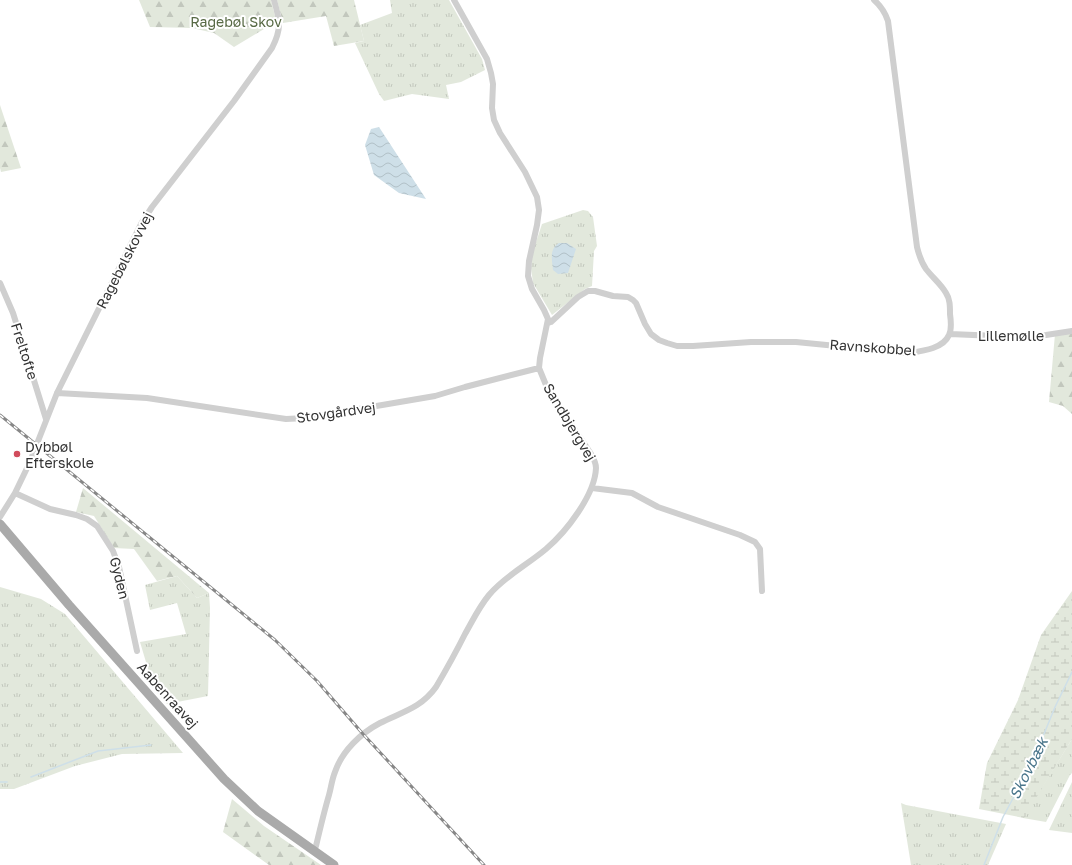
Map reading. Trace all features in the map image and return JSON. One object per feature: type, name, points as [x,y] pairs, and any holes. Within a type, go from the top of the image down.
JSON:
[{"type":"main road","name":"Aabenraavej","points":[[0,524],[73,610],[224,779],[258,811],[334,865]]},
{"type":"street","name":"Ragebølskovvej","points":[[0,517],[15,493],[58,393],[141,224],[152,207],[234,101],[277,39],[280,20],[274,0]]},
{"type":"street","points":[[454,0],[487,60],[493,84],[492,108],[494,120],[500,133],[525,172],[537,197],[539,210],[529,261],[528,276],[532,289],[548,319],[548,323]]},
{"type":"street","points":[[874,0],[886,13],[888,21],[917,246],[920,258],[926,269],[946,292],[950,299],[950,334]]},
{"type":"street","name":"Freltofte","points":[[0,283],[12,313],[46,419]]},
{"type":"street","name":"Ravnskobbel","points":[[548,323],[578,297],[588,291],[596,291],[613,296],[628,297],[633,300],[636,303],[644,324],[651,334],[659,340],[677,346],[751,342],[796,342],[908,353],[931,349],[946,340],[950,334]]},
{"type":"street","name":"Sandbjergvej","points":[[313,851],[316,846],[335,771],[353,743],[363,734],[408,711],[420,704],[432,694],[481,605],[502,582],[545,550],[557,539],[578,513],[592,488],[596,467],[594,460],[553,397],[539,368],[548,323]]},
{"type":"street","name":"Lillemølle","points":[[950,334],[1021,337],[1072,331]]},
{"type":"street","name":"Stovgårdvej","points":[[58,393],[147,398],[286,418],[306,418],[436,396],[539,368]]},
{"type":"street","points":[[592,488],[632,493],[658,507],[733,532],[755,542],[760,549],[762,591]]},
{"type":"street","name":"Gyden","points":[[15,493],[50,509],[87,519],[97,526],[113,551],[137,650]]},
{"type":"green space","name":"Ragebøl Skov","points":[[139,0],[271,0],[277,24],[264,29],[234,47],[214,33],[192,28],[150,27]]},
{"type":"green space","name":"Ragebøl Skov","points":[[277,0],[354,0],[364,41],[334,46],[326,16],[283,23]]},
{"type":"green space","points":[[390,0],[449,0],[482,59],[485,70],[461,82],[446,85],[449,99],[412,94],[384,101],[379,94],[355,43],[364,41],[360,25],[392,13]]},
{"type":"green space","points":[[0,105],[21,168],[1,172],[0,168]]},
{"type":"green space","points":[[583,210],[588,211],[593,217],[597,246],[594,251],[592,286],[585,289],[552,315],[533,283],[531,268],[533,251],[542,224]]},
{"type":"green space","points":[[1072,332],[1072,414],[1063,406],[1049,402],[1055,334]]},
{"type":"green space","points":[[83,488],[209,593],[197,598],[177,576],[157,581],[134,549],[114,548],[94,516],[76,512]]},
{"type":"green space","points":[[177,576],[197,598],[209,593],[208,696],[167,704],[154,689],[140,642],[186,634],[177,603],[150,610],[145,585]]},
{"type":"green space","points":[[0,587],[41,599],[65,614],[183,753],[122,754],[75,766],[14,789],[0,789]]},
{"type":"green space","points":[[1072,591],[1072,739],[1024,818],[979,809],[987,763],[1018,700],[1041,635]]},
{"type":"green space","points":[[1072,739],[1072,773],[1046,822],[1023,818]]},
{"type":"green space","points":[[1072,782],[1072,833],[1049,830]]},
{"type":"green space","points":[[232,799],[264,826],[321,865],[269,865],[223,832]]},
{"type":"green space","points":[[901,803],[1006,824],[988,865],[911,865]]},
{"type":"water","points":[[379,127],[426,199],[399,193],[374,175],[365,145],[371,129]]},
{"type":"water","points":[[559,243],[567,243],[576,249],[568,273],[558,274],[553,270],[552,252]]},
{"type":"waterway","name":"Skovbæk","points":[[984,865],[1003,817],[1033,761],[1055,707],[1072,672]]},
{"type":"waterway","points":[[31,777],[98,751],[151,745]]},
{"type":"waterway","points":[[0,782],[7,782]]},
{"type":"railway","points":[[0,415],[275,640],[317,681],[363,734],[484,865]]},
{"type":"place","name":"Dybbøl Efterskole","points":[[17,454]]}]
